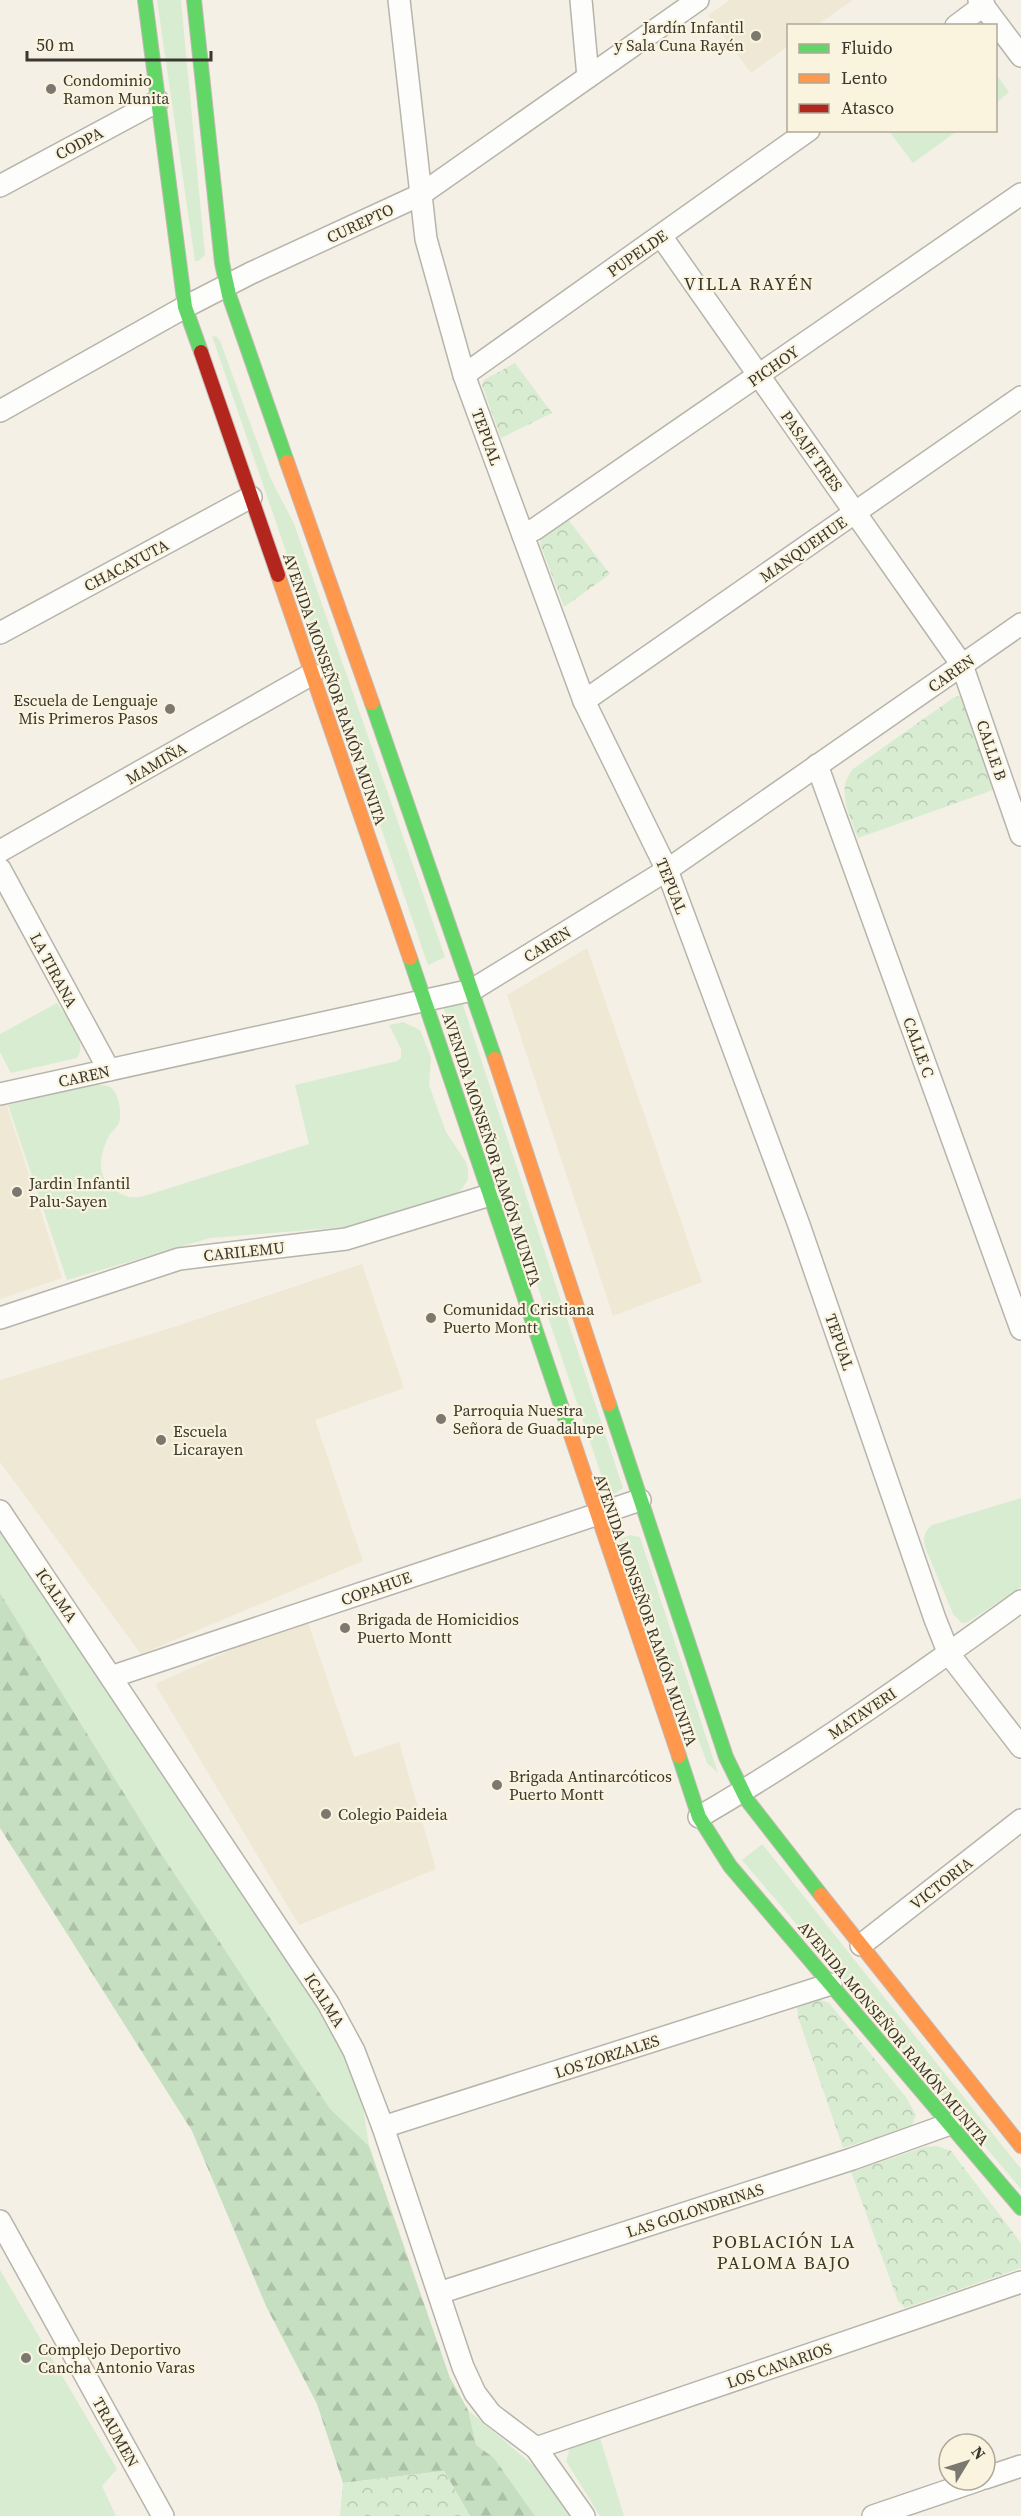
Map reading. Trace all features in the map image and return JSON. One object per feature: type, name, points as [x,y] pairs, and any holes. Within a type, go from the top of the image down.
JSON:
[{"type":"main road","name":"AVENIDA MONSEÑOR RAMÓN MUNITA","points":[[145,0],[185,307],[425,1002],[699,1817],[730,1866],[1021,2208]]},
{"type":"main road","name":"AVENIDA MONSEÑOR RAMÓN MUNITA","points":[[194,0],[222,263],[227,286],[472,990],[717,1734],[742,1791],[766,1826],[1021,2146]]},
{"type":"street","name":"TEPUAL","points":[[399,0],[426,239],[464,375],[585,701],[667,870],[799,1225],[934,1619],[949,1654],[1021,1747]]},
{"type":"street","points":[[581,0],[588,77]]},
{"type":"street","name":"CUREPTO","points":[[0,411],[185,307],[420,195],[698,0]]},
{"type":"street","points":[[958,24],[982,3],[1021,56]]},
{"type":"street","name":"CODPA","points":[[0,186],[158,101]]},
{"type":"street","name":"PUPELDE","points":[[464,375],[806,132]]},
{"type":"street","name":"PICHOY","points":[[523,535],[759,376],[1021,194]]},
{"type":"street","name":"PASAJE TRES","points":[[661,236],[962,665]]},
{"type":"street","name":"MANQUEHUE","points":[[585,701],[1021,397]]},
{"type":"street","name":"CHACAYUTA","points":[[0,633],[251,497]]},
{"type":"street","name":"CAREN","points":[[0,1094],[472,990],[667,870],[1021,624]]},
{"type":"street","name":"CALLE B","points":[[962,665],[1021,835]]},
{"type":"street","name":"MAMIÑA","points":[[0,851],[312,674]]},
{"type":"street","name":"CALLE C","points":[[817,765],[1021,1329]]},
{"type":"street","name":"LA TIRANA","points":[[0,869],[109,1070]]},
{"type":"street","name":"CARILEMU","points":[[0,1318],[179,1259],[346,1239],[490,1194]]},
{"type":"street","name":"COPAHUE","points":[[111,1677],[640,1500]]},
{"type":"street","name":"ICALMA","points":[[0,1511],[328,2003],[354,2051],[383,2127],[463,2367],[475,2393],[491,2414],[536,2448],[584,2516]]},
{"type":"street","name":"MATAVERI","points":[[699,1817],[852,1720],[949,1654],[1021,1601]]},
{"type":"street","name":"VICTORIA","points":[[861,1945],[1021,1820]]},
{"type":"street","name":"LOS ZORZALES","points":[[383,2127],[831,1984]]},
{"type":"street","name":"LAS GOLONDRINAS","points":[[439,2293],[852,2159],[950,2124]]},
{"type":"street","name":"TRAUMEN","points":[[0,2222],[163,2516]]},
{"type":"street","name":"LOS CANARIOS","points":[[536,2448],[1021,2282]]},
{"type":"street","points":[[997,2474],[1021,2466]]},
{"type":"street","points":[[873,2516],[944,2492]]},
{"type":"shaded area","name":"Jardín Infantil y Sala Cuna Rayén","points":[[730,0],[853,0],[818,24],[787,24],[787,47],[751,73],[708,15]]},
{"type":"shaded area","points":[[587,948],[702,1282],[613,1316],[507,995]]},
{"type":"shaded area","name":"Jardin Infantil Palu-Sayen","points":[[6,1103],[62,1278],[0,1299],[0,1105]]},
{"type":"shaded area","name":"Escuela Licarayen","points":[[362,1264],[404,1388],[315,1420],[363,1561],[141,1654],[0,1462],[0,1380],[177,1326]]},
{"type":"shaded area","name":"Colegio Paideia","points":[[306,1617],[354,1757],[399,1742],[436,1869],[299,1925],[155,1684]]},
{"type":"green space","points":[[157,0],[181,0],[205,255],[198,261],[195,261]]},
{"type":"green space","points":[[997,75],[1009,92],[997,102]]},
{"type":"green space","points":[[890,132],[956,132],[913,163]]},
{"type":"green space","points":[[212,336],[217,337],[220,341],[270,477],[294,524],[445,957],[428,965]]},
{"type":"green space","points":[[515,363],[552,413],[501,438],[482,385],[484,380]]},
{"type":"green space","points":[[567,518],[610,574],[564,607],[540,544],[541,537]]},
{"type":"green space","points":[[961,695],[969,708],[993,790],[858,838],[848,812],[845,794],[845,786],[853,769],[953,698]]},
{"type":"green space","points":[[462,1002],[623,1488],[616,1493],[608,1495],[443,1006]]},
{"type":"green space","points":[[57,1003],[78,1037],[80,1052],[77,1058],[11,1073],[0,1052],[0,1034]]},
{"type":"green space","points":[[403,1022],[420,1030],[431,1057],[429,1085],[446,1132],[466,1162],[468,1179],[456,1194],[347,1227],[210,1238],[67,1280],[8,1105],[59,1091],[88,1086],[100,1085],[112,1088],[119,1102],[120,1118],[105,1145],[101,1160],[102,1174],[116,1191],[128,1197],[141,1197],[309,1144],[295,1085],[397,1061],[401,1058],[401,1049],[389,1025]]},
{"type":"green space","points":[[1021,1498],[1021,1587],[968,1622],[962,1623],[953,1614],[925,1547],[926,1532],[932,1525]]},
{"type":"green space","points":[[0,1528],[265,1920],[336,2035],[362,2099],[369,2146],[330,2110],[164,1858],[0,1593]]},
{"type":"green space","points":[[630,1535],[640,1537],[718,1773],[707,1763],[657,1626],[634,1592],[619,1539]]},
{"type":"green space","points":[[0,1593],[164,1858],[330,2109],[369,2146],[450,2378],[468,2410],[476,2445],[494,2458],[535,2516],[470,2516],[444,2471],[343,2483],[317,2404],[266,2306],[192,2131],[0,1828]]},
{"type":"green space","points":[[761,1845],[1021,2169],[1021,2189],[742,1860]]},
{"type":"green space","points":[[812,1997],[829,2003],[906,2097],[916,2115],[911,2127],[843,2148],[798,2017],[799,2002]]},
{"type":"green space","points":[[937,2146],[951,2151],[1021,2243],[1021,2268],[905,2308],[898,2301],[851,2172],[925,2147]]},
{"type":"green space","name":"Complejo Deportivo Cancha Antonio Varas","points":[[0,2270],[117,2469],[102,2486],[116,2516],[0,2516]]},
{"type":"green space","points":[[468,2410],[540,2471],[571,2516],[535,2516],[494,2458],[476,2445]]},
{"type":"green space","points":[[590,2438],[600,2438],[624,2516],[600,2516],[566,2461],[570,2447]]},
{"type":"green space","points":[[444,2471],[470,2516],[340,2516],[343,2483]]},
{"type":"traffic: fast","points":[[145,0],[185,307],[201,352]]},
{"type":"traffic: fast","points":[[194,0],[222,263],[229,295],[287,462]]},
{"type":"traffic: fast","points":[[372,703],[495,1059]]},
{"type":"traffic: fast","points":[[410,958],[570,1432]]},
{"type":"traffic: fast","points":[[609,1404],[726,1757],[747,1800],[821,1895]]},
{"type":"traffic: fast","points":[[679,1756],[699,1817],[730,1866],[1021,2208]]},
{"type":"traffic: slow","points":[[287,462],[372,703]]},
{"type":"traffic: slow","points":[[278,575],[410,958]]},
{"type":"traffic: slow","points":[[495,1059],[609,1404]]},
{"type":"traffic: slow","points":[[570,1432],[679,1756]]},
{"type":"traffic: slow","points":[[821,1895],[1021,2146]]},
{"type":"traffic: jam","points":[[201,352],[278,575]]},
{"type":"place","name":"Jardín Infantil y Sala Cuna Rayén","points":[[756,36]]},
{"type":"place","name":"Condominio Ramon Munita","points":[[51,89]]},
{"type":"place","name":"Escuela de Lenguaje Mis Primeros Pasos","points":[[170,709]]},
{"type":"place","name":"Jardin Infantil Palu-Sayen","points":[[17,1192]]},
{"type":"place","name":"Comunidad Cristiana Puerto Montt","points":[[431,1318]]},
{"type":"place","name":"Parroquia Nuestra Señora de Guadalupe","points":[[441,1419]]},
{"type":"place","name":"Escuela Licarayen","points":[[161,1440]]},
{"type":"place","name":"Brigada de Homicidios Puerto Montt","points":[[345,1628]]},
{"type":"place","name":"Brigada Antinarcóticos Puerto Montt","points":[[497,1785]]},
{"type":"place","name":"Colegio Paideia","points":[[326,1814]]},
{"type":"place","name":"Complejo Deportivo Cancha Antonio Varas","points":[[26,2358]]},
{"type":"district","name":"VILLA RAYÉN","points":[[749,284]]},
{"type":"district","name":"POBLACIÓN LA PALOMA BAJO","points":[[784,2252]]}]
